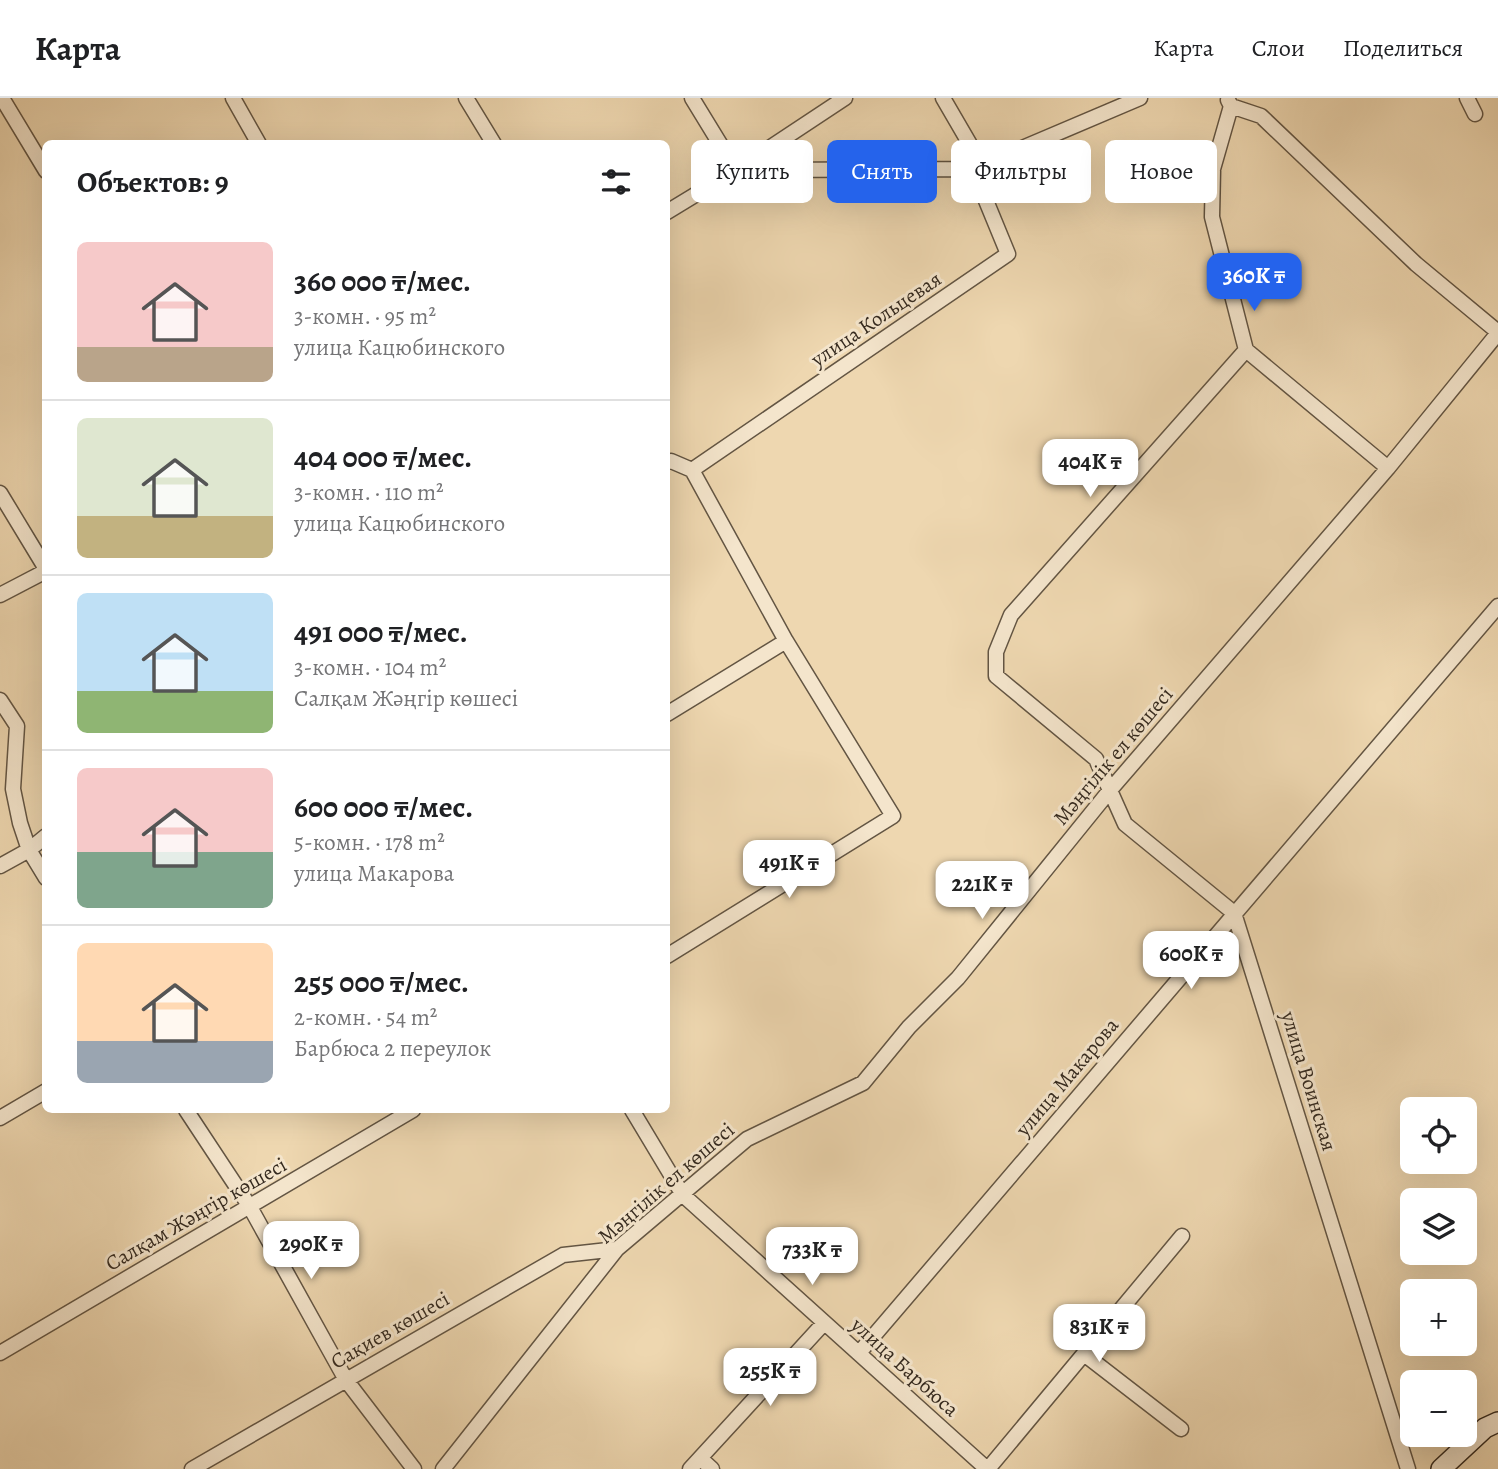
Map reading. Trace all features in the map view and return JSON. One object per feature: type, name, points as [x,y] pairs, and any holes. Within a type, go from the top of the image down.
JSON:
[{"type":"street","points":[[2,98],[42,164]]},
{"type":"street","points":[[233,98],[257,140]]},
{"type":"street","points":[[466,98],[492,140]]},
{"type":"street","points":[[692,98],[718,140]]},
{"type":"street","points":[[781,140],[845,98]]},
{"type":"street","points":[[943,98],[964,140]]},
{"type":"street","points":[[1041,140],[1140,98]]},
{"type":"street","points":[[1467,98],[1475,114]]},
{"type":"street","points":[[1388,468],[1245,350],[1212,217],[1213,169],[1229,102],[1261,116],[1416,264],[1498,333]]},
{"type":"street","points":[[813,169],[951,167]]},
{"type":"street","points":[[670,210],[691,197]]},
{"type":"street","name":"улица Кольцевая","points":[[692,470],[1008,254],[990,203]]},
{"type":"street","name":"Мәңгілік ел көшесі","points":[[443,1469],[617,1249],[747,1139],[863,1083],[909,1027],[958,978],[1111,789],[1388,468],[1498,333]]},
{"type":"street","points":[[1234,913],[1125,824],[1096,759],[996,676],[996,652],[1011,615],[1245,350]]},
{"type":"street","points":[[670,461],[692,470],[786,641],[893,816],[670,954]]},
{"type":"street","points":[[0,493],[42,563]]},
{"type":"street","points":[[0,595],[42,572]]},
{"type":"street","name":"улица Макарова","points":[[859,1353],[1498,606]]},
{"type":"street","points":[[670,712],[786,641]]},
{"type":"street","points":[[0,700],[17,726],[13,789],[29,850],[42,871]]},
{"type":"street","points":[[0,866],[42,839]]},
{"type":"street","name":"улица Воинская","points":[[1234,913],[1408,1469]]},
{"type":"street","points":[[0,1118],[42,1093]]},
{"type":"street","points":[[188,1113],[250,1207],[346,1380],[414,1469]]},
{"type":"street","name":"Салқам Жәңгір көшесі","points":[[0,1353],[408,1113]]},
{"type":"street","name":"улица Барбюса","points":[[634,1113],[683,1195],[988,1469]]},
{"type":"street","points":[[988,1469],[1182,1236]]},
{"type":"street","name":"Сақиев көшесі","points":[[192,1469],[563,1255],[617,1249]]},
{"type":"street","points":[[712,1469],[695,1464],[824,1322]]},
{"type":"street","points":[[1084,1354],[1181,1429]]},
{"type":"street","points":[[1441,1469],[1485,1428],[1498,1422]]}]
